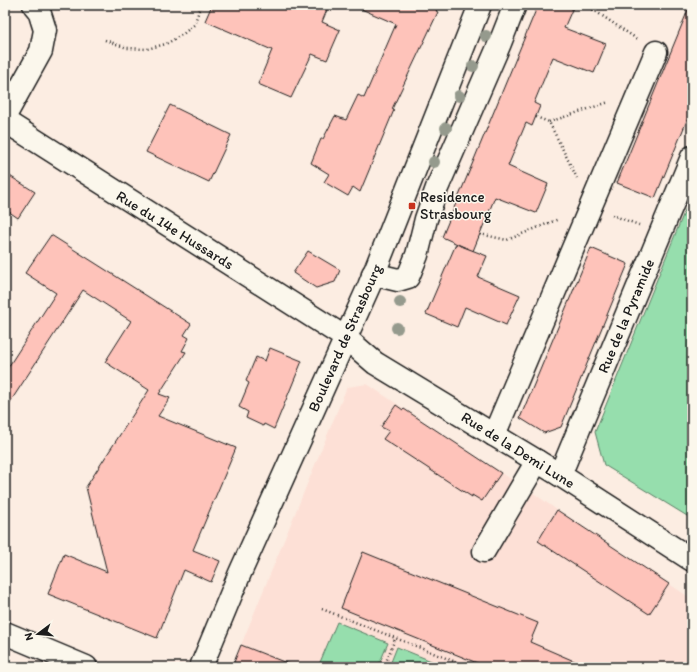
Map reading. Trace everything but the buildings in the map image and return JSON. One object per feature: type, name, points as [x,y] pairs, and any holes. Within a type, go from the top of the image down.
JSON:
[{"type":"street","points":[[5,116],[41,51],[45,30],[39,11],[34,5]]},
{"type":"street","name":"Boulevard de Strasbourg","points":[[201,667],[240,573],[346,338],[373,274],[480,5]]},
{"type":"street","points":[[373,274],[398,280],[408,277],[417,255],[426,219],[437,188],[500,44],[515,5]]},
{"type":"street","points":[[494,435],[656,52]]},
{"type":"street","name":"Rue du 14e Hussards","points":[[5,121],[346,338]]},
{"type":"street","name":"Rue de la Pyramide","points":[[560,475],[692,157]]},
{"type":"street","name":"Rue de la Demi Lune","points":[[346,338],[376,363],[560,475],[692,560]]},
{"type":"street","points":[[484,551],[537,461]]},
{"type":"street","points":[[5,633],[86,667]]},
{"type":"path","points":[[105,40],[128,48],[147,49],[166,44],[183,34],[194,25],[202,5]]},
{"type":"path","points":[[586,5],[656,52]]},
{"type":"path","points":[[536,117],[549,122],[640,91]]},
{"type":"path","points":[[549,122],[591,207]]},
{"type":"path","points":[[480,234],[507,240],[591,207],[660,233]]},
{"type":"path","points":[[322,609],[456,662],[454,667]]},
{"type":"path","points":[[384,667],[395,639]]},
{"type":"shaded area","points":[[367,384],[501,473],[522,485],[557,510],[692,599],[692,667],[232,667],[347,387]]},
{"type":"green space","points":[[692,193],[692,519],[604,465],[595,432]]},
{"type":"green space","points":[[337,622],[388,643],[378,667],[318,667]]},
{"type":"green space","points":[[397,647],[446,667],[389,667]]},
{"type":"place","name":"Residence Strasbourg","points":[[412,206]]}]
